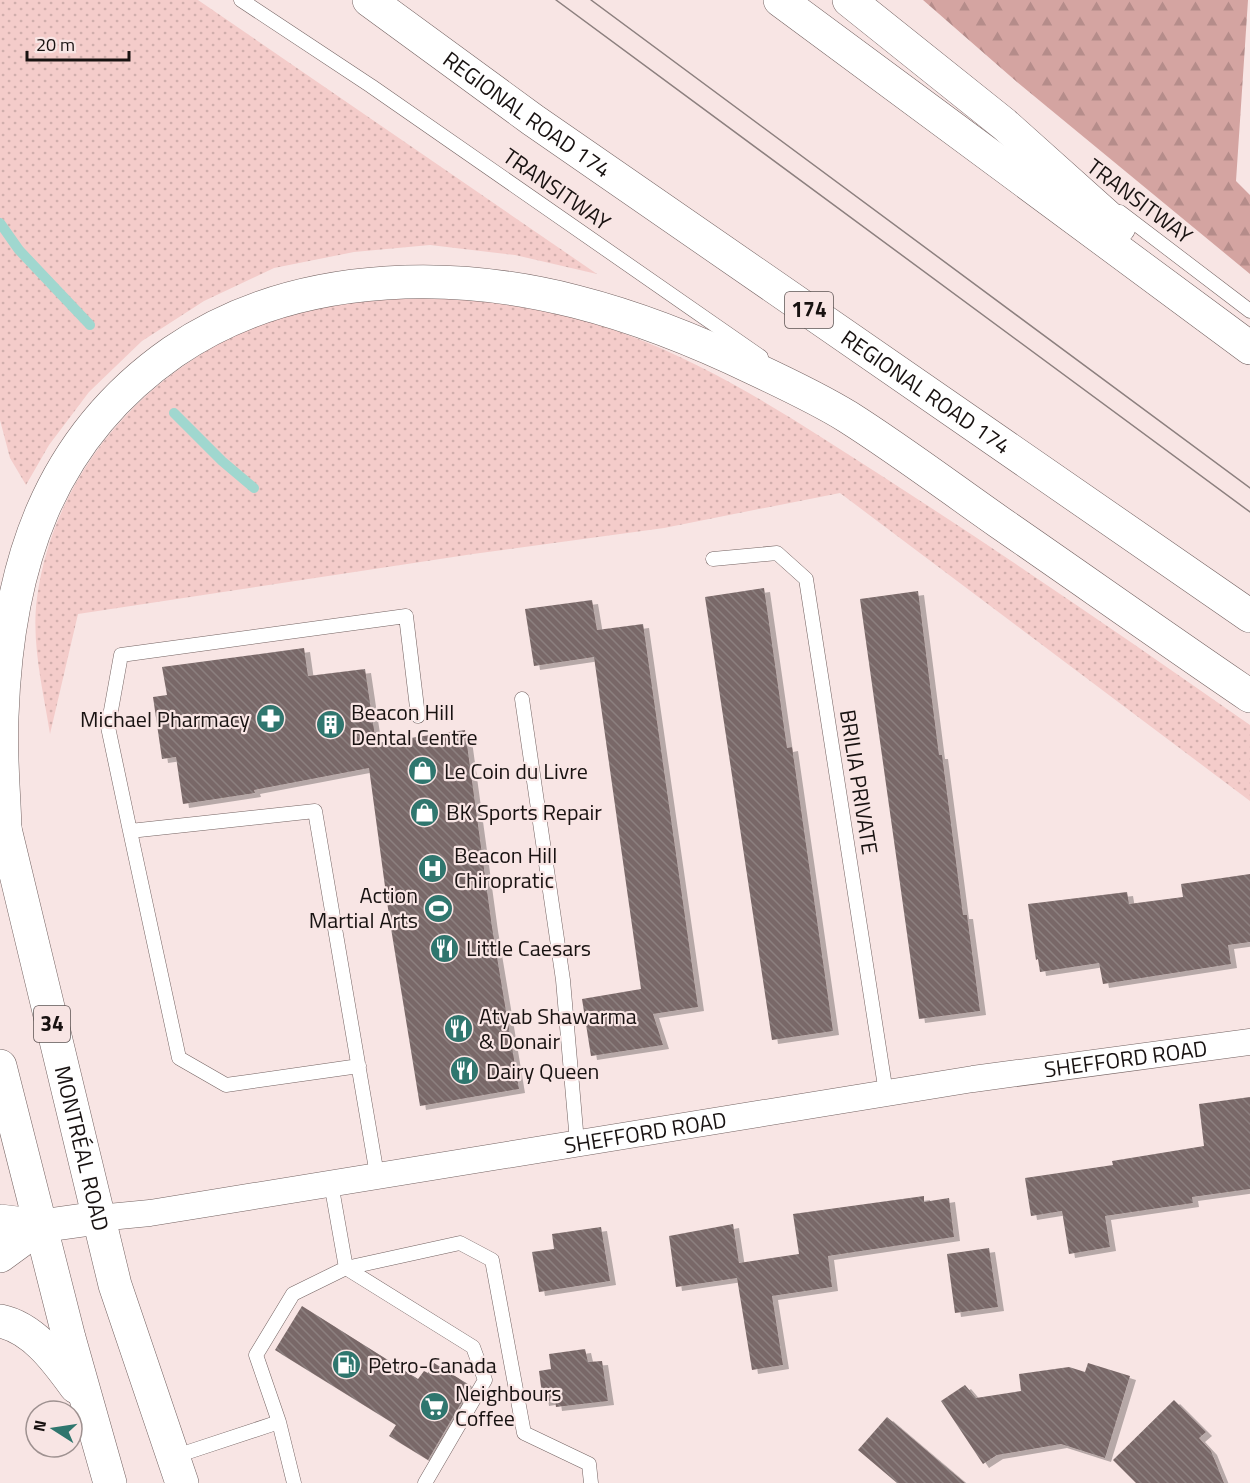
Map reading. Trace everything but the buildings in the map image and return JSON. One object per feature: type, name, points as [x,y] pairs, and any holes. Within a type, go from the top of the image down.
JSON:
[{"type":"main road","name":"REGIONAL ROAD 174","points":[[369,0],[533,120],[1250,616]]},
{"type":"main road","points":[[780,0],[1250,345]]},
{"type":"main road","points":[[849,0],[1004,124],[1250,345]]},
{"type":"main road","name":"MONTRÉAL ROAD","points":[[178,1470],[115,1285],[3,819],[1,719],[6,651],[16,591],[35,524],[61,471],[93,426],[142,374],[198,335],[264,304],[341,285],[427,280],[512,286],[585,302],[667,330],[762,372],[846,416],[1250,696]]},
{"type":"main road","points":[[0,1066],[110,1483]]},
{"type":"main road","name":"SHEFFORD ROAD","points":[[0,1221],[41,1226],[98,1218]]},
{"type":"main road","name":"SHEFFORD ROAD","points":[[0,1256],[41,1226]]},
{"type":"main road","points":[[0,1321],[28,1333],[45,1347],[88,1404]]},
{"type":"street","name":"SHEFFORD ROAD","points":[[98,1218],[150,1213],[886,1093],[1250,1042]]},
{"type":"lane","name":"TRANSITWAY","points":[[241,0],[371,86],[846,416]]},
{"type":"lane","name":"TRANSITWAY","points":[[1004,124],[1250,311]]},
{"type":"lane","name":"BRILIA PRIVATE","points":[[714,559],[777,553],[806,579],[886,1093]]},
{"type":"lane","points":[[359,1066],[226,1085],[179,1058],[108,728],[121,655],[406,616],[418,716]]},
{"type":"lane","points":[[522,699],[563,980],[577,1142]]},
{"type":"lane","points":[[130,831],[315,811],[377,1175]]},
{"type":"lane","points":[[332,1183],[346,1268],[473,1347],[485,1380],[424,1483]]},
{"type":"lane","points":[[294,1483],[279,1422],[256,1355],[293,1294],[346,1268],[460,1243],[492,1260],[524,1433],[589,1464],[591,1483]]},
{"type":"lane","points":[[178,1470],[279,1422]]},
{"type":"shaded area","points":[[0,0],[198,0],[597,274],[515,255],[430,245],[354,252],[274,268],[204,301],[142,341],[89,392],[49,445],[26,485],[10,458],[0,420]]},
{"type":"shaded area","points":[[437,294],[558,313],[628,335],[695,364],[790,418],[1021,568],[1250,725],[1250,801],[840,493],[664,528],[473,554],[78,614],[50,734],[41,683],[36,632],[37,598],[46,555],[61,514],[81,475],[105,440],[134,407],[167,378],[203,353],[265,321],[289,312],[321,305]]},
{"type":"green space","points":[[923,0],[1248,0],[1236,181],[1250,195],[1250,274],[1017,82]]},
{"type":"waterway","points":[[0,223],[19,250],[90,325]]},
{"type":"waterway","points":[[174,413],[222,461],[254,488]]},
{"type":"tram line","points":[[556,0],[1250,512]]},
{"type":"tram line","points":[[591,0],[1250,488]]},
{"type":"place","name":"Michael Pharmacy","points":[[271,719]]},
{"type":"place","name":"Beacon Hill Dental Centre","points":[[330,725]]},
{"type":"place","name":"Le Coin du Livre","points":[[423,771]]},
{"type":"place","name":"BK Sports Repair","points":[[425,812]]},
{"type":"place","name":"Beacon Hill Chiropratic","points":[[433,868]]},
{"type":"place","name":"Action Martial Arts","points":[[439,908]]},
{"type":"place","name":"Little Caesars","points":[[445,948]]},
{"type":"place","name":"Atyab Shawarma & Donair","points":[[458,1029]]},
{"type":"place","name":"Dairy Queen","points":[[465,1071]]},
{"type":"place","name":"Petro-Canada","points":[[347,1365]]},
{"type":"place","name":"Neighbours Coffee","points":[[434,1406]]}]
